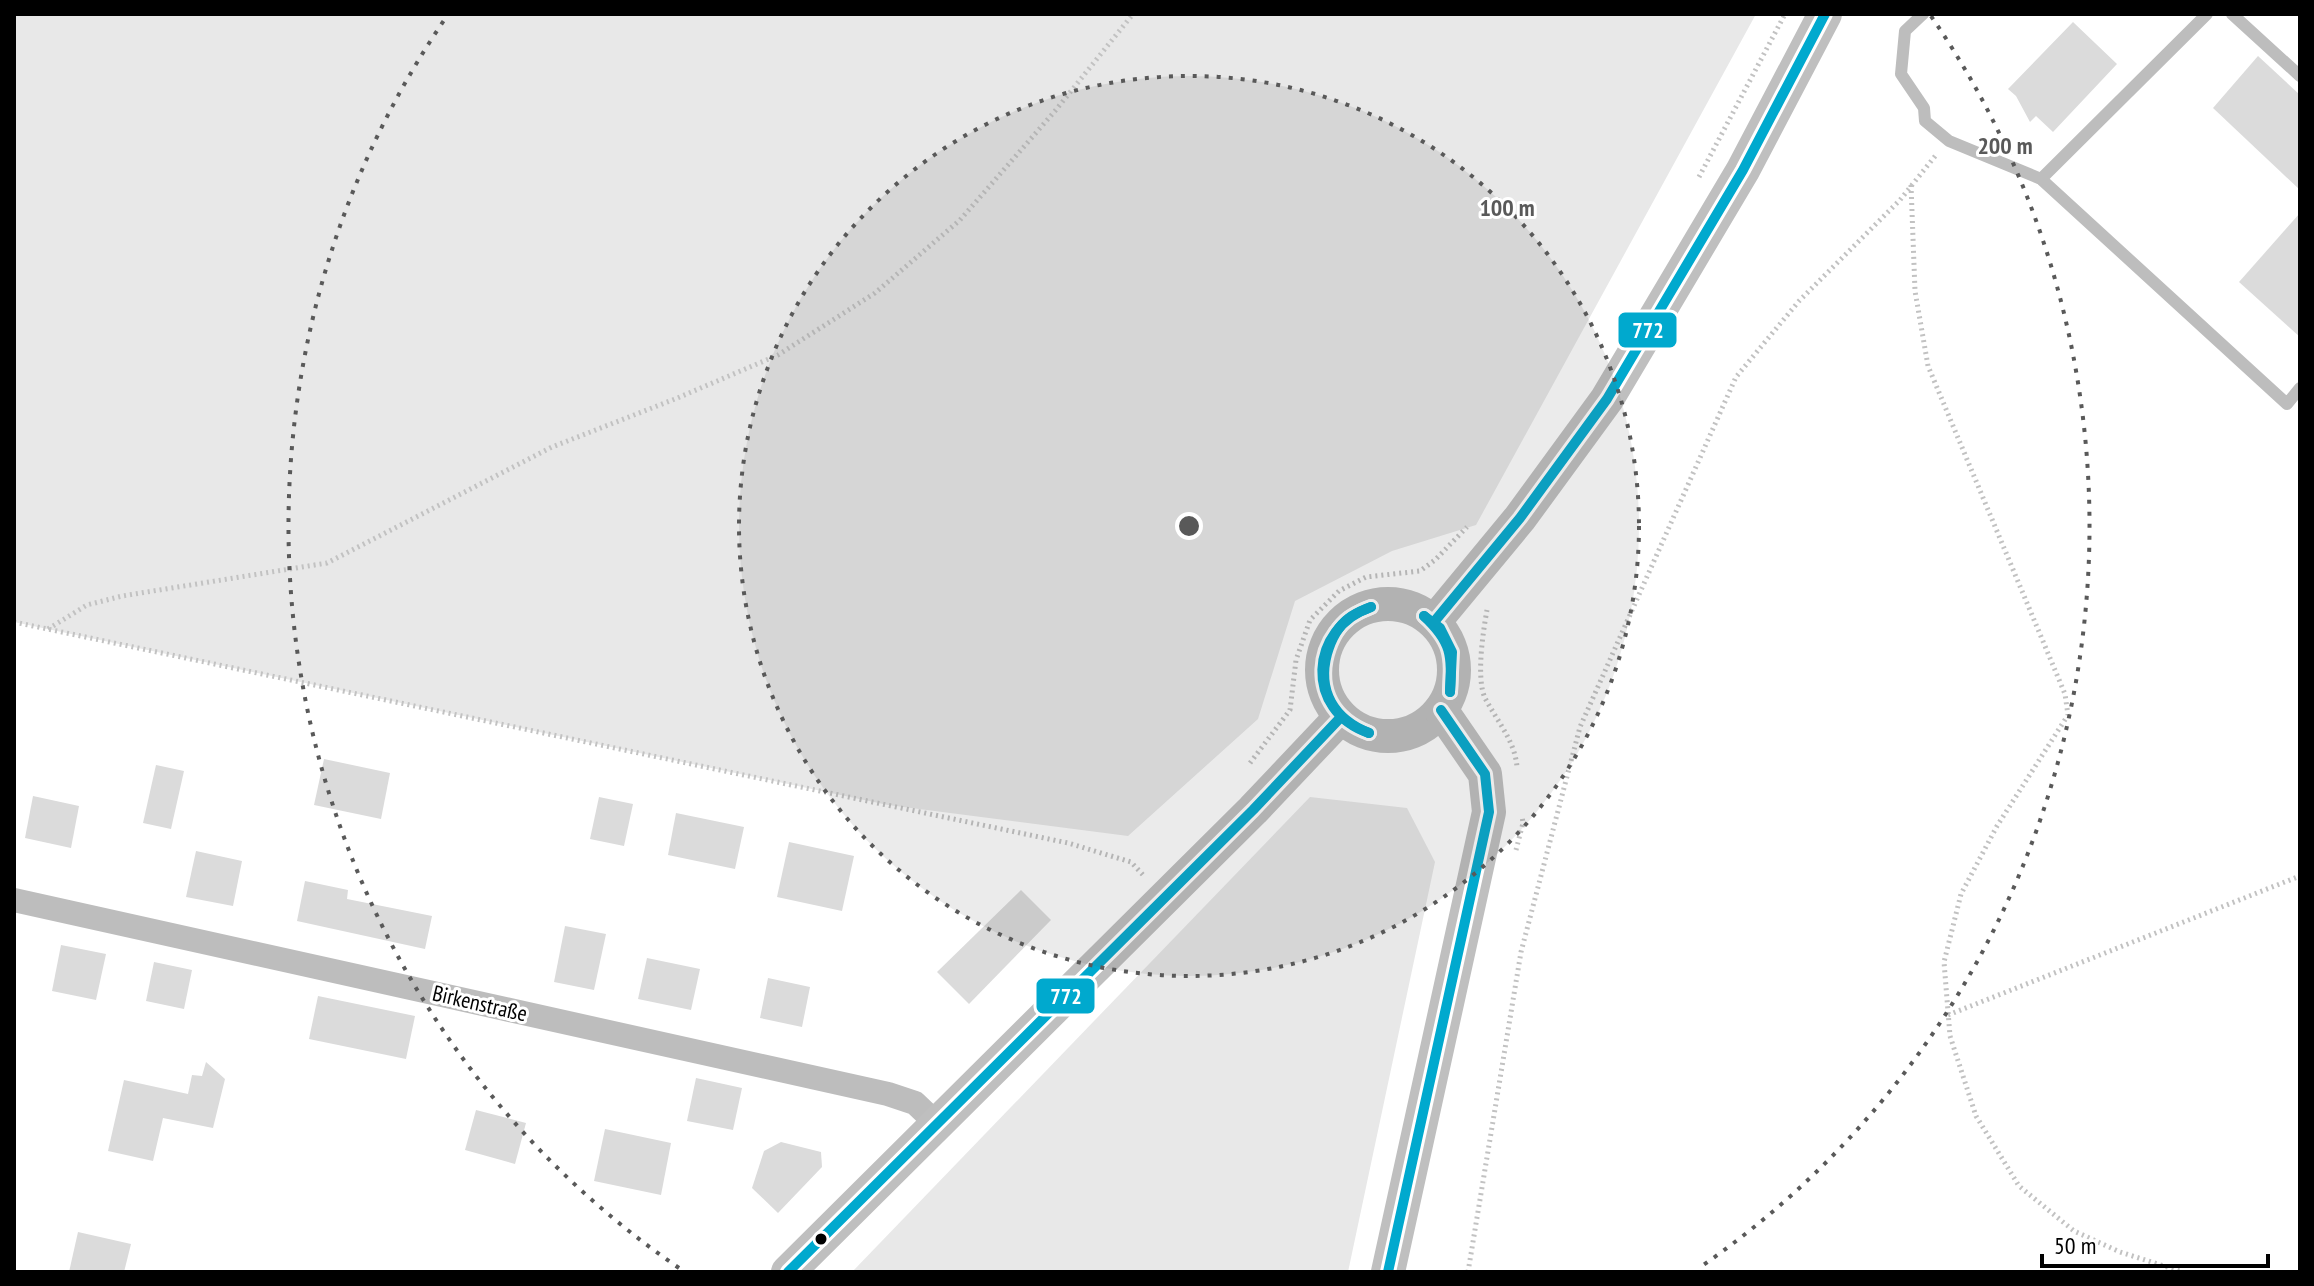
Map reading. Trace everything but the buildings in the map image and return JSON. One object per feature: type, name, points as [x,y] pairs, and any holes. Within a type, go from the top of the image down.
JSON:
[{"type":"street","points":[[1434,622],[1520,518],[1607,399],[1743,170],[1825,14]]},
{"type":"street","points":[[1370,606],[1404,606],[1415,609],[1434,622],[1446,637],[1453,655],[1454,674],[1450,693],[1441,710],[1424,726],[1404,735],[1381,736],[1360,730],[1341,717],[1328,698],[1322,676],[1324,653],[1333,633],[1350,616],[1370,606]]},
{"type":"street","points":[[1388,1272],[1489,812],[1485,774],[1441,710]]},
{"type":"street","points":[[788,1272],[937,1124],[1147,885],[1253,810],[1341,717]]},
{"type":"street","name":"Birkenstraße","points":[[14,900],[888,1094],[915,1103],[937,1124]]},
{"type":"lane","points":[[1923,14],[1905,31],[1901,74],[1924,108],[1925,121],[1949,141],[2041,179],[2287,404],[2300,388]]},
{"type":"lane","points":[[2041,179],[2207,14]]},
{"type":"lane","points":[[2232,14],[2300,76]]},
{"type":"path","points":[[48,629],[87,605],[122,596],[327,563],[552,447],[778,355],[875,293],[960,220],[1055,111],[1133,14]]},
{"type":"path","points":[[1697,179],[1785,14]]},
{"type":"path","points":[[1468,1272],[1521,952],[1580,727],[1736,377],[1799,301],[1900,200],[1949,141]]},
{"type":"path","points":[[1911,185],[1915,291],[1928,366],[2065,694],[2068,715],[1997,826],[1961,894],[1944,962],[1950,1036],[1976,1116],[2019,1186],[2074,1231],[2120,1252],[2183,1272]]},
{"type":"path","points":[[1245,769],[1290,710],[1296,660],[1310,620],[1339,591],[1366,577],[1420,571],[1474,521]]},
{"type":"path","points":[[14,622],[1068,843],[1131,862],[1147,885]]},
{"type":"path","points":[[1147,885],[1153,865]]},
{"type":"path","points":[[1948,1015],[2300,876]]},
{"type":"shaded area","points":[[14,14],[1756,14],[1476,525],[1392,551],[1295,601],[1258,719],[1128,836],[888,805],[14,622]]},
{"type":"shaded area","points":[[1310,797],[1407,808],[1435,862],[1348,1272],[852,1272]]},
{"type":"transit line","name":"772","points":[[1434,622],[1520,518],[1607,399],[1743,170],[1825,14]]},
{"type":"transit line","name":"772","points":[[1369,733],[1348,722],[1333,707],[1325,689],[1322,670],[1326,650],[1335,632],[1350,618],[1371,607]]},
{"type":"transit line","name":"772","points":[[1369,733],[1346,720],[1331,702],[1324,680],[1324,667],[1338,630],[1351,616],[1371,607]]},
{"type":"transit line","name":"772","points":[[1424,616],[1440,628],[1452,652],[1450,692]]},
{"type":"transit line","name":"772","points":[[1424,616],[1440,634],[1448,650],[1450,692]]},
{"type":"transit line","name":"772","points":[[1388,1272],[1489,812],[1485,774],[1441,710]]},
{"type":"transit line","name":"772","points":[[788,1272],[1253,810],[1341,717]]}]
